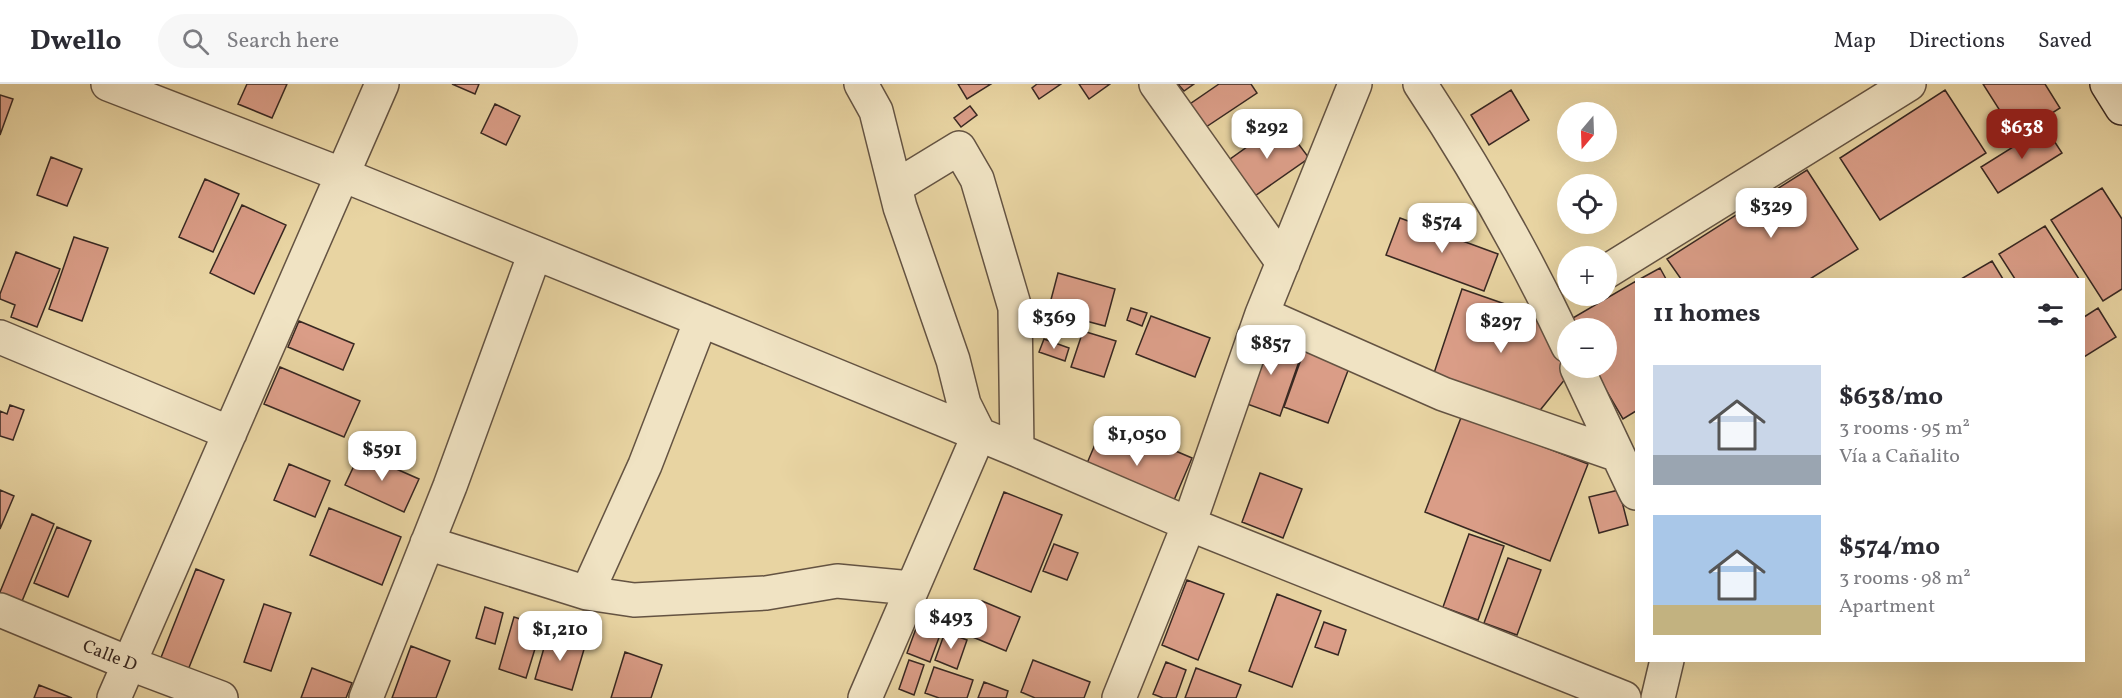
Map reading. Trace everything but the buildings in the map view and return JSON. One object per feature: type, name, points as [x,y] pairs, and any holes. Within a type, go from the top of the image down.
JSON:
[{"type":"street","points":[[108,84],[701,320],[979,434],[1189,524],[1624,698]]},
{"type":"street","points":[[114,698],[382,84]]},
{"type":"street","points":[[861,84],[876,111],[895,187],[953,360],[964,404],[979,434]]},
{"type":"street","points":[[1156,84],[1283,263]]},
{"type":"street","points":[[1119,698],[1189,524],[1262,314],[1355,84]]},
{"type":"street","points":[[1420,84],[1557,298]]},
{"type":"street","points":[[1617,265],[1909,84]]},
{"type":"street","points":[[2107,84],[2122,108]]},
{"type":"street","points":[[895,187],[959,148],[977,179],[1015,308],[1017,450]]},
{"type":"street","points":[[366,698],[427,543],[535,253]]},
{"type":"street","points":[[1262,314],[1443,394],[1618,455]]},
{"type":"street","points":[[587,593],[645,465],[701,320]]},
{"type":"street","points":[[0,337],[231,433]]},
{"type":"street","points":[[1582,378],[1635,491]]},
{"type":"street","points":[[866,698],[911,588],[979,434]]},
{"type":"street","points":[[427,543],[587,593],[634,600],[766,593],[837,581],[911,588]]},
{"type":"street","name":"Calle D","points":[[0,610],[128,663],[221,698]]},
{"type":"street","points":[[1658,698],[1667,662]]}]
